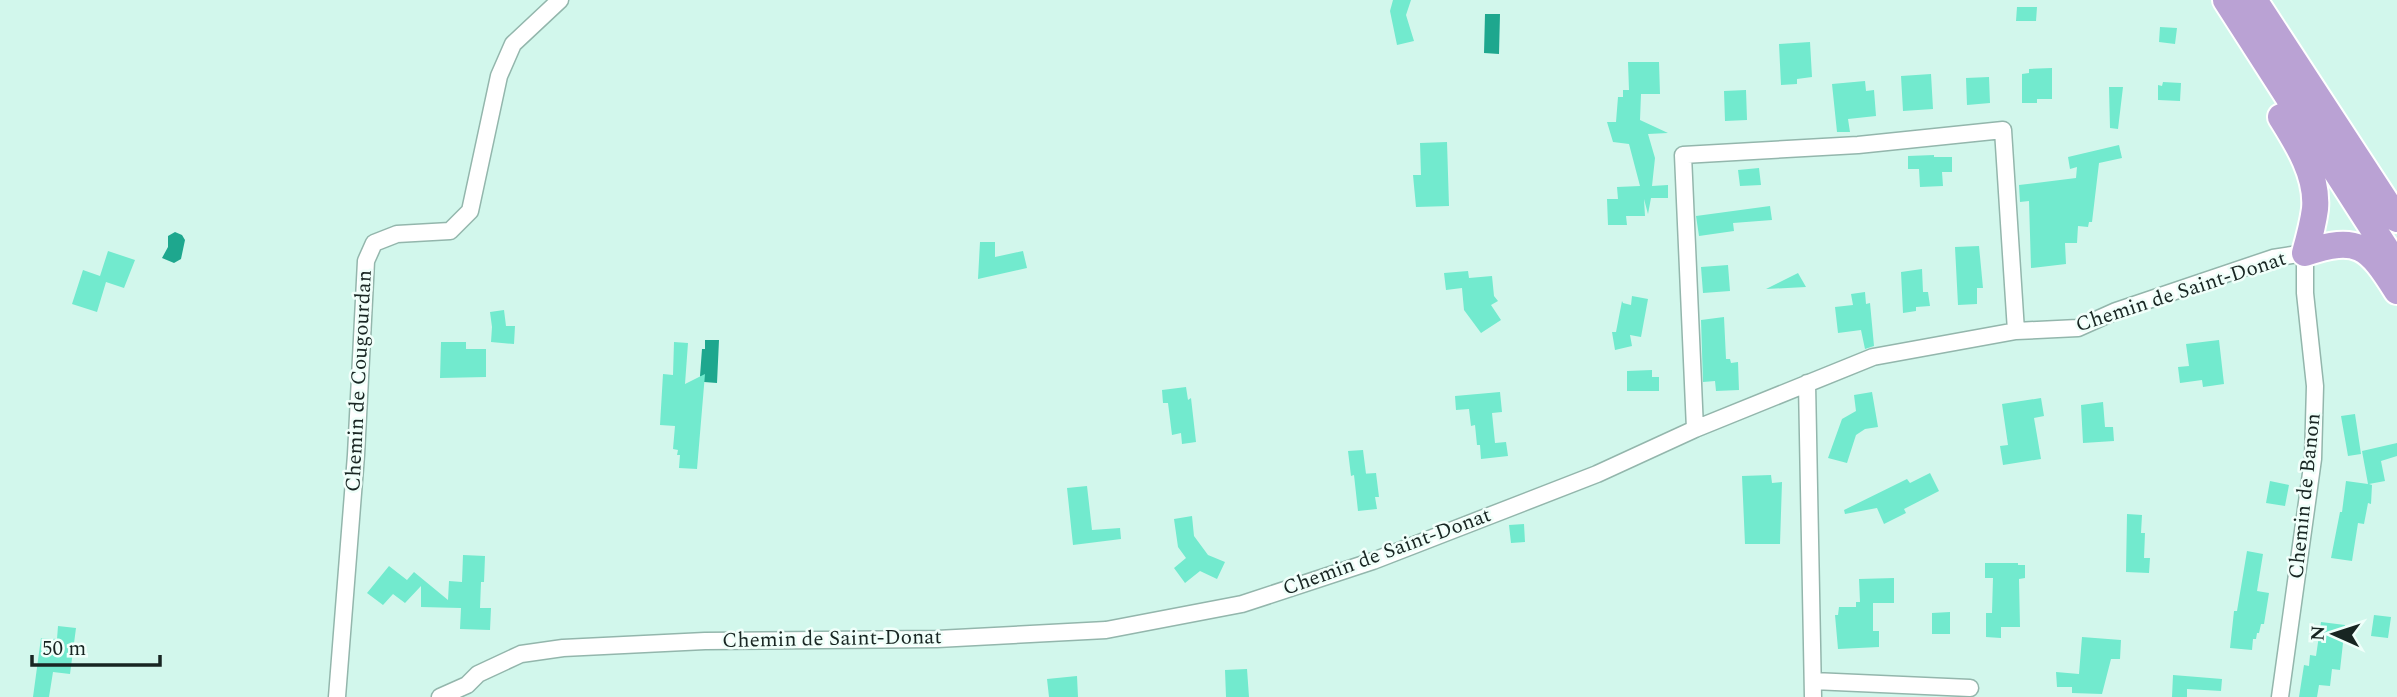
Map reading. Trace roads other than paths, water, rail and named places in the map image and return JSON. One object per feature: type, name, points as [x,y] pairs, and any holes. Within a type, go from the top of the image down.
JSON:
[{"type":"highway","points":[[2212,0],[2293,136],[2308,167],[2315,188],[2315,208],[2305,253]]},
{"type":"highway","points":[[2226,0],[2397,266]]},
{"type":"highway","points":[[2255,0],[2397,219]]},
{"type":"highway","points":[[2266,0],[2397,192]]},
{"type":"highway","points":[[2305,253],[2331,244],[2346,244],[2362,249],[2374,258],[2397,291]]},
{"type":"street","name":"Chemin de Cougourdan","points":[[337,697],[356,454],[366,261],[374,243],[397,234],[450,231],[470,211],[499,76],[513,44],[560,0]]},
{"type":"street","points":[[1695,429],[1683,155],[1858,145],[2003,130],[2016,331]]},
{"type":"street","name":"Chemin de Saint-Donat","points":[[440,697],[467,685],[478,674],[521,654],[563,648],[705,641],[937,639],[1106,630],[1242,604],[1373,561],[1597,474],[1695,429],[1873,357],[2016,331],[2078,328],[2116,311],[2273,258],[2305,253]]},
{"type":"street","name":"Chemin de Banon","points":[[2280,697],[2312,459],[2315,386],[2305,293],[2305,253]]},
{"type":"street","points":[[1807,383],[1813,689],[1970,688]]}]
